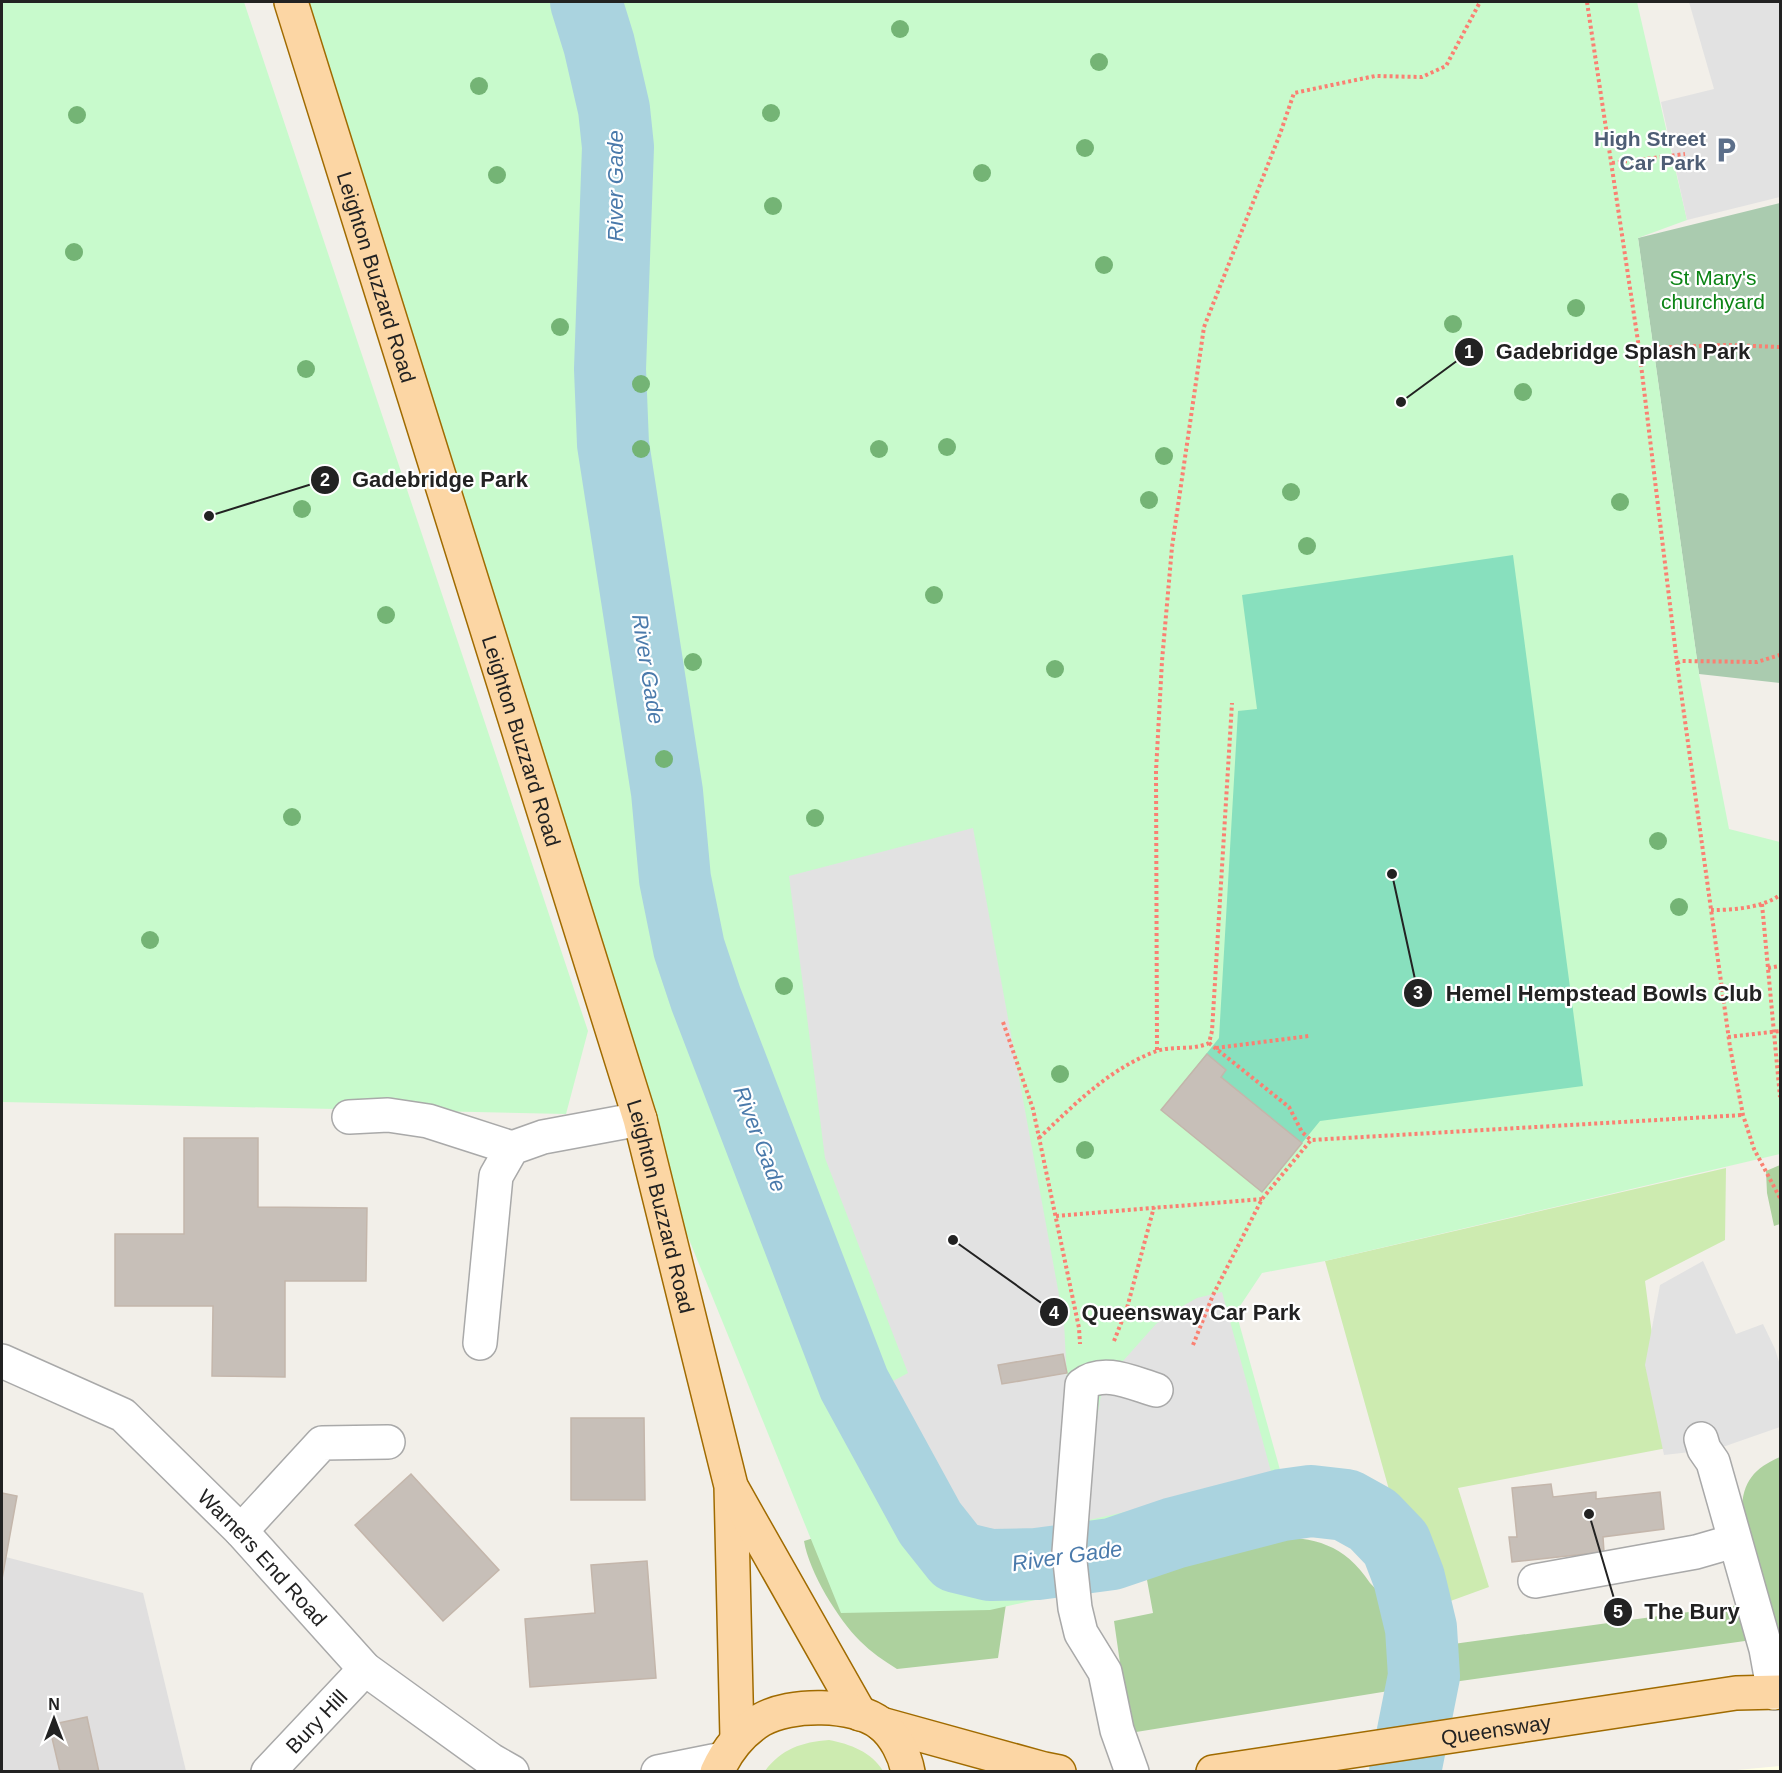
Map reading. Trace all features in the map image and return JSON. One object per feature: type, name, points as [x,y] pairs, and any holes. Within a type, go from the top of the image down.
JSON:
[{"type":"main road","name":"Leighton Buzzard Road","points":[[291,2],[640,1119],[731,1486],[726,1756]]},
{"type":"main road","name":"Leighton Buzzard Road","points":[[731,1486],[870,1719],[897,1744],[908,1772]]},
{"type":"main road","name":"Queensway","points":[[1216,1771],[1736,1693],[1777,1692]]},
{"type":"main road","points":[[726,1756],[762,1719],[788,1710],[836,1708],[1059,1772]]},
{"type":"street","points":[[349,1117],[388,1114],[428,1121],[512,1148],[543,1137],[640,1119]]},
{"type":"street","points":[[480,1343],[496,1176],[512,1148]]},
{"type":"street","name":"Warners End Road","points":[[2,1361],[123,1415],[241,1531],[365,1669],[491,1760],[512,1772]]},
{"type":"street","points":[[1132,1772],[1118,1730],[1105,1672],[1081,1633],[1075,1608],[1071,1562],[1092,1381],[1113,1377],[1156,1390]]},
{"type":"street","points":[[1701,1439],[1704,1449],[1713,1462],[1777,1692]]},
{"type":"street","points":[[241,1531],[322,1443],[388,1442]]},
{"type":"street","points":[[1535,1581],[1696,1552],[1734,1541]]},
{"type":"street","name":"Bury Hill","points":[[268,1772],[365,1669]]},
{"type":"street","points":[[658,1772],[726,1756]]},
{"type":"path","points":[[1157,1050],[1156,771],[1162,661],[1172,547],[1204,327],[1294,93],[1375,76],[1422,78],[1446,66],[1480,2]]},
{"type":"path","points":[[1587,2],[1639,348],[1677,663],[1728,1036],[1743,1114],[1754,1149],[1780,1198]]},
{"type":"path","points":[[1612,163],[1685,154]]},
{"type":"path","points":[[1639,348],[1727,345],[1780,347]]},
{"type":"path","points":[[1677,663],[1682,661],[1756,662],[1780,655]]},
{"type":"path","points":[[1209,1043],[1212,1031],[1232,703]]},
{"type":"path","points":[[1711,910],[1762,904],[1780,895]]},
{"type":"path","points":[[1762,904],[1780,1097]]},
{"type":"path","points":[[1768,968],[1780,966]]},
{"type":"path","points":[[1003,1022],[1033,1109],[1092,1381]]},
{"type":"path","points":[[1728,1036],[1780,1031]]},
{"type":"path","points":[[1216,1048],[1309,1036]]},
{"type":"path","points":[[1040,1138],[1100,1082],[1126,1064],[1157,1050],[1202,1046],[1209,1043]]},
{"type":"path","points":[[1209,1043],[1289,1107],[1302,1132],[1311,1140],[1743,1114]]},
{"type":"path","points":[[1193,1345],[1213,1295],[1262,1198],[1311,1140]]},
{"type":"path","points":[[1056,1216],[1262,1198]]},
{"type":"path","points":[[1092,1381],[1126,1308],[1154,1207]]},
{"type":"shaded area","name":"High Street Car Park","points":[[1689,2],[1780,2],[1780,197],[1687,220],[1661,102],[1714,89]]},
{"type":"shaded area","points":[[973,828],[1064,1322],[1067,1380],[1055,1544],[963,1550],[880,1388],[908,1373],[825,1158],[789,876]]},
{"type":"shaded area","points":[[1703,1261],[1736,1334],[1763,1324],[1775,1349],[1780,1365],[1780,1427],[1717,1449],[1664,1455],[1645,1365],[1660,1285]]},
{"type":"shaded area","points":[[1222,1292],[1273,1479],[1089,1520],[1083,1494],[1102,1390],[1123,1361],[1156,1324],[1197,1298]]},
{"type":"shaded area","points":[[2,1556],[143,1593],[186,1771],[2,1771]]},
{"type":"shaded area","points":[[1780,1766],[1780,1771],[1726,1771]]},
{"type":"green space","points":[[2,2],[244,2],[588,1031],[566,1114],[2,1102]]},
{"type":"green space","points":[[291,2],[1637,2],[1687,220],[1638,238],[1699,674],[1729,829],[1780,842],[1780,1154],[1325,1261],[1262,1273],[1236,1312],[1282,1477],[1287,1536],[1140,1577],[990,1610],[841,1613],[640,1119]]},
{"type":"green space","name":"St Mary's churchyard","points":[[1780,203],[1780,683],[1699,674],[1638,238]]},
{"type":"green space","points":[[1513,555],[1583,1086],[1320,1121],[1262,1192],[1161,1110],[1219,1038],[1238,711],[1257,709],[1242,595]]},
{"type":"green space","points":[[1780,1165],[1780,1224],[1774,1226],[1767,1193],[1766,1171]]},
{"type":"green space","points":[[1726,1168],[1725,1240],[1645,1281],[1667,1448],[1458,1488],[1489,1587],[1423,1611],[1325,1261]]},
{"type":"green space","points":[[1780,1457],[1780,1636],[1742,1511],[1747,1484],[1757,1471]]},
{"type":"green space","points":[[865,1522],[1006,1604],[998,1658],[897,1669],[851,1632],[818,1580],[804,1541]]},
{"type":"green space","points":[[1271,1537],[1315,1541],[1327,1545],[1350,1559],[1360,1570],[1382,1599],[1389,1621],[1398,1684],[1401,1689],[1130,1733],[1114,1621],[1153,1613],[1147,1580],[1141,1576],[1166,1572],[1204,1554]]},
{"type":"green space","points":[[1740,1605],[1752,1640],[1432,1685],[1424,1648]]},
{"type":"green space","points":[[829,1740],[867,1754],[883,1771],[765,1771],[778,1757],[793,1748]]},
{"type":"building","points":[[1207,1054],[1226,1070],[1221,1077],[1302,1143],[1262,1192],[1161,1110]]},
{"type":"building","points":[[184,1138],[258,1138],[258,1207],[367,1208],[366,1281],[285,1281],[285,1377],[212,1376],[213,1306],[115,1306],[115,1234],[184,1234]]},
{"type":"building","points":[[1063,1354],[1067,1373],[1002,1384],[998,1365]]},
{"type":"building","points":[[571,1418],[644,1418],[645,1500],[571,1500]]},
{"type":"building","points":[[411,1474],[499,1570],[443,1621],[355,1525]]},
{"type":"building","points":[[1551,1484],[1553,1497],[1596,1492],[1596,1499],[1660,1492],[1664,1529],[1603,1537],[1604,1552],[1512,1562],[1509,1537],[1517,1537],[1512,1488]]},
{"type":"building","points":[[2,1493],[17,1496],[2,1579]]},
{"type":"building","points":[[647,1561],[656,1678],[530,1687],[525,1619],[595,1613],[591,1565]]},
{"type":"building","points":[[87,1717],[99,1772],[60,1772],[49,1725]]},
{"type":"waterway","name":"River Gade","points":[[586,2],[599,44],[614,109],[618,147],[610,369],[613,444],[667,792],[675,879],[689,948],[706,999],[854,1384],[930,1523],[957,1557],[990,1565],[1037,1564],[1112,1554],[1174,1533],[1282,1505],[1311,1501],[1346,1505],[1373,1520],[1396,1544],[1409,1578],[1421,1628],[1424,1676],[1405,1772]]},
{"type":"place","name":"High Street Car Park","points":[[1726,150]]},
{"type":"place","name":"Gadebridge Splash Park","points":[[1401,402]]},
{"type":"place","name":"Gadebridge Park","points":[[209,516]]},
{"type":"place","name":"Hemel Hempstead Bowls Club","points":[[1392,874]]},
{"type":"place","name":"Queensway Car Park","points":[[953,1240]]},
{"type":"place","name":"The Bury","points":[[1589,1514]]}]
